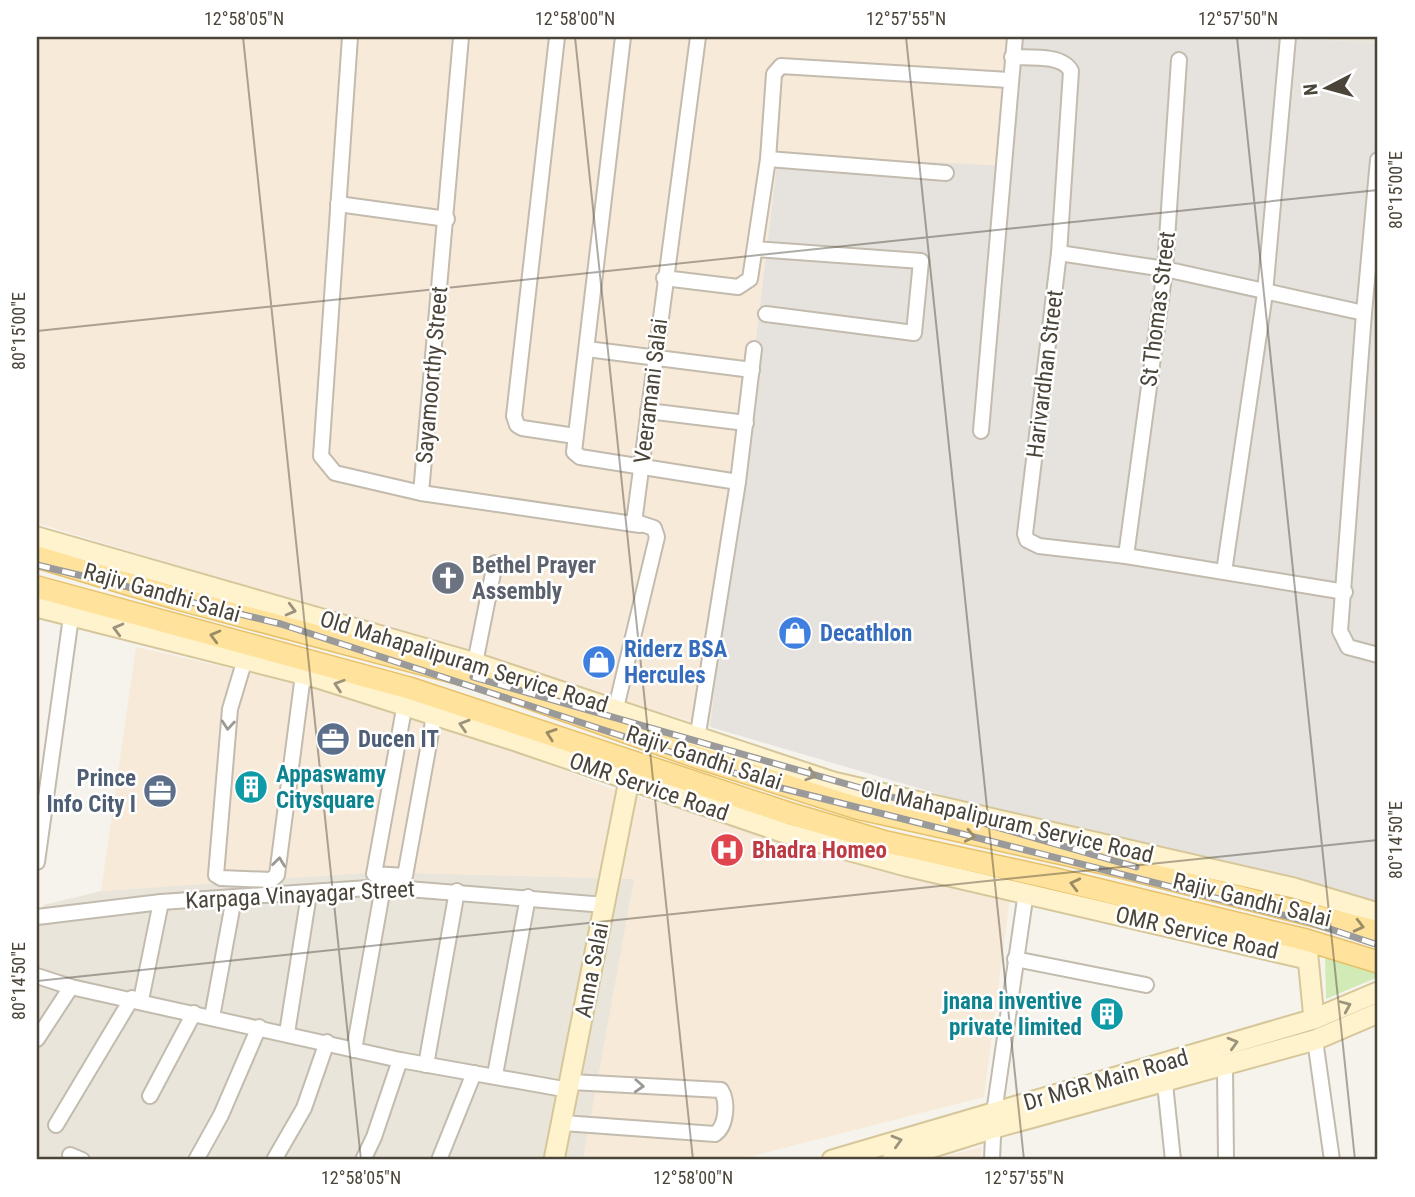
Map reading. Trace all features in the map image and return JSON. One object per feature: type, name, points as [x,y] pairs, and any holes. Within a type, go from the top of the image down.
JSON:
[{"type":"main road","name":"Rajiv Gandhi Salai","points":[[37,557],[178,599],[613,718],[857,808],[1121,867],[1378,932]]},
{"type":"main road","name":"Rajiv Gandhi Salai","points":[[37,587],[406,697],[630,771],[886,842],[1307,950],[1378,962]]},
{"type":"street","points":[[350,37],[321,456],[335,473],[421,492]]},
{"type":"street","name":"Sayamoorthy Street","points":[[461,37],[421,492],[640,525]]},
{"type":"street","points":[[557,37],[514,416],[517,425],[522,428],[575,436]]},
{"type":"street","points":[[623,37],[574,452],[578,456],[738,482]]},
{"type":"street","name":"Veeramani Salai","points":[[613,718],[657,537],[654,528],[640,525],[635,514],[664,278],[698,37]]},
{"type":"street","points":[[981,431],[1009,80],[1015,37]]},
{"type":"street","points":[[1224,572],[1265,293],[1288,37]]},
{"type":"street","name":"Harivardhan Street","points":[[1012,57],[1058,61],[1068,66],[1071,71],[1059,253],[1025,534],[1032,544],[1126,556],[1345,592]]},
{"type":"street","name":"St Thomas Street","points":[[1126,556],[1165,269],[1179,60]]},
{"type":"street","points":[[664,278],[738,287],[750,279],[768,159],[774,74],[781,66],[1009,80]]},
{"type":"street","points":[[768,159],[946,173]]},
{"type":"street","points":[[1378,160],[1364,313],[1341,636],[1348,647],[1378,655]]},
{"type":"street","points":[[338,204],[447,219]]},
{"type":"street","points":[[755,249],[921,261],[914,333],[766,314]]},
{"type":"street","points":[[1059,253],[1165,269],[1364,313]]},
{"type":"street","points":[[587,349],[752,370]]},
{"type":"street","points":[[695,747],[738,482],[754,349]]},
{"type":"street","points":[[648,411],[746,423]]},
{"type":"street","name":"Old Mahapalipuram Service Road","points":[[37,537],[475,663],[613,718]]},
{"type":"street","points":[[475,663],[495,564]]},
{"type":"street","name":"OMR Service Road","points":[[37,607],[303,675],[406,697],[435,716],[630,771],[788,834],[906,866],[1307,950]]},
{"type":"street","points":[[37,862],[71,617]]},
{"type":"street","points":[[245,659],[230,709],[216,875],[221,878],[271,880],[277,875],[303,675]]},
{"type":"street","points":[[406,697],[374,874],[405,876],[435,716]]},
{"type":"street","name":"Old Mahapalipuram Service Road","points":[[695,747],[833,782],[1281,885],[1378,913]]},
{"type":"street","name":"Anna Salai","points":[[554,1160],[630,771]]},
{"type":"street","points":[[354,1050],[383,887]]},
{"type":"street","name":"Karpaga Vinayagar Street","points":[[37,917],[161,902],[383,887],[605,905]]},
{"type":"street","points":[[426,1065],[457,891]]},
{"type":"street","points":[[992,1160],[994,1121],[1015,959],[1027,892]]},
{"type":"street","points":[[288,1033],[309,894]]},
{"type":"street","points":[[495,1075],[528,897]]},
{"type":"street","points":[[212,1017],[234,898]]},
{"type":"street","points":[[56,1125],[136,999],[161,902]]},
{"type":"street","points":[[1307,950],[1314,1019]]},
{"type":"street","points":[[1015,959],[1146,985]]},
{"type":"street","points":[[37,976],[71,986],[426,1065],[570,1086],[721,1090],[724,1096],[723,1124],[715,1134],[563,1123]]},
{"type":"street","points":[[37,1040],[71,986]]},
{"type":"street","name":"Dr MGR Main Road","points":[[892,1160],[994,1121],[1314,1019],[1378,992]]},
{"type":"street","points":[[150,1096],[194,1013]]},
{"type":"street","name":"Dr MGR Main Road","points":[[832,1160],[1165,1084],[1315,1040],[1378,1013]]},
{"type":"street","points":[[196,1160],[221,1115],[259,1027]]},
{"type":"street","points":[[1315,1040],[1332,1160]]},
{"type":"street","points":[[274,1160],[304,1108],[327,1042]]},
{"type":"street","points":[[363,1160],[374,1137],[400,1060]]},
{"type":"street","points":[[1225,1067],[1226,1160]]},
{"type":"street","points":[[439,1160],[474,1073]]},
{"type":"street","points":[[1165,1084],[1173,1160]]},
{"type":"shaded area","points":[[37,37],[1014,37],[1006,167],[778,154],[710,727],[37,523]]},
{"type":"shaded area","points":[[1014,37],[1292,37],[1378,44],[1378,923],[710,727],[778,154],[1006,166]]},
{"type":"shaded area","points":[[1292,37],[1378,37],[1378,44]]},
{"type":"shaded area","points":[[136,647],[400,707],[620,792],[1010,898],[984,1097],[736,1160],[583,1160],[634,879],[376,872],[101,891]]},
{"type":"shaded area","points":[[376,872],[635,879],[583,1160],[37,1160],[37,913],[44,905],[101,891]]},
{"type":"shaded area","points":[[982,1147],[980,1160],[930,1160]]},
{"type":"green space","points":[[1325,954],[1378,974],[1378,977],[1326,999]]},
{"type":"railway","points":[[37,565],[281,624],[777,787],[1306,921],[1378,945]]},
{"type":"railway","points":[[473,677],[1136,867]]},
{"type":"place","name":"Bethel Prayer Assembly","points":[[448,578]]},
{"type":"place","name":"Decathlon","points":[[795,633]]},
{"type":"place","name":"Riderz BSA Hercules","points":[[599,662]]},
{"type":"place","name":"Ducen IT","points":[[333,739]]},
{"type":"place","name":"Appaswamy Citysquare","points":[[251,787]]},
{"type":"place","name":"Prince Info City I","points":[[160,791]]},
{"type":"place","name":"Bhadra Homeo","points":[[727,850]]},
{"type":"place","name":"jnana inventive private limited","points":[[1107,1014]]}]
